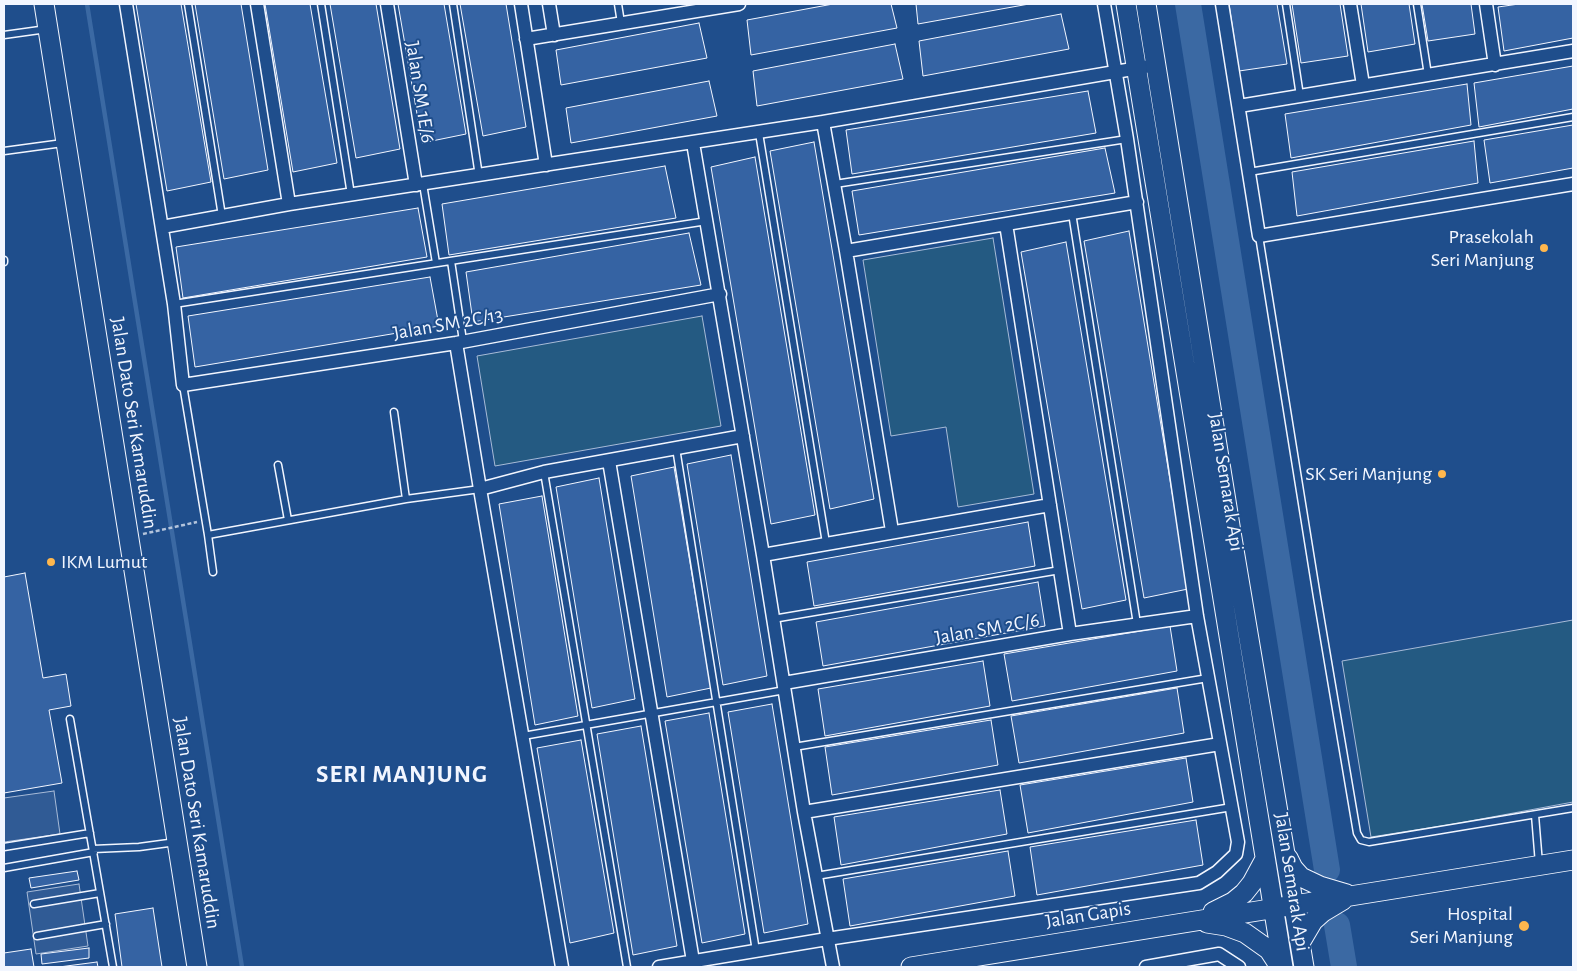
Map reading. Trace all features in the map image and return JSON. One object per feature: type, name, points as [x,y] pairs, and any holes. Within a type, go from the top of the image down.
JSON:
[{"type":"street","name":"Jalan Dato Seri Kamaruddin","points":[[44,4],[197,967]]},
{"type":"street","points":[[126,4],[174,304],[182,385]]},
{"type":"street","points":[[257,4],[289,204]]},
{"type":"street","name":"Jalan SM 1E/6","points":[[387,4],[420,185]]},
{"type":"street","points":[[520,4],[546,165]]},
{"type":"street","points":[[549,4],[554,35]]},
{"type":"street","points":[[526,39],[739,4]]},
{"type":"street","points":[[659,967],[827,939],[1199,883],[1218,872],[1236,854],[1238,842],[1197,616],[1137,202],[1104,4]]},
{"type":"street","name":"Jalan Semarak Api","points":[[1126,4],[1282,967]]},
{"type":"street","name":"Jalan Semarak Api","points":[[1146,4],[1304,967]]},
{"type":"street","points":[[1222,4],[1259,236],[1573,184]]},
{"type":"street","points":[[1350,4],[1363,85]]},
{"type":"street","points":[[1486,4],[1495,65]]},
{"type":"street","points":[[1239,106],[1573,51]]},
{"type":"street","points":[[162,227],[289,204],[759,133],[1156,65]]},
{"type":"street","points":[[824,122],[892,531]]},
{"type":"street","points":[[693,143],[720,294],[804,812],[833,967]]},
{"type":"street","points":[[846,250],[1137,202]]},
{"type":"street","points":[[1006,224],[1070,634]]},
{"type":"street","name":"Jalan SM 2C/13","points":[[182,385],[460,342],[720,294]]},
{"type":"street","points":[[460,342],[480,489],[562,967]]},
{"type":"street","points":[[480,489],[544,472],[743,436]]},
{"type":"street","points":[[609,461],[693,962]]},
{"type":"street","points":[[763,555],[892,531],[1050,505]]},
{"type":"street","name":"Jalan SM 2C/6","points":[[784,686],[1070,634],[1197,616]]},
{"type":"street","points":[[804,812],[1220,744]]},
{"type":"street","points":[[1284,851],[1293,868],[1301,876],[1320,886],[1350,895]]},
{"type":"street","points":[[1196,921],[1233,902],[1244,893],[1252,883],[1265,859]]},
{"type":"street","name":"Jalan Gapis","points":[[911,967],[997,960],[1196,921],[1573,860]]},
{"type":"street","points":[[1300,943],[1313,921],[1323,912],[1350,895]]},
{"type":"street","points":[[1196,921],[1226,926],[1245,933],[1268,950],[1282,967]]},
{"type":"street","points":[[1146,967],[1218,954],[1239,967]]},
{"type":"lane","points":[[188,4],[222,216]]},
{"type":"lane","points":[[321,4],[351,195]]},
{"type":"lane","points":[[453,4],[479,176]]},
{"type":"lane","points":[[618,4],[621,24]]},
{"type":"lane","points":[[1286,4],[1300,96]]},
{"type":"lane","points":[[1417,4],[1428,75]]},
{"type":"lane","points":[[4,36],[48,29]]},
{"type":"lane","points":[[1249,172],[1573,117]]},
{"type":"lane","points":[[759,133],[826,543]]},
{"type":"lane","points":[[834,184],[1127,140]]},
{"type":"lane","points":[[4,151],[67,142]]},
{"type":"lane","points":[[420,185],[436,263]]},
{"type":"lane","points":[[1072,213],[1137,624]]},
{"type":"lane","points":[[174,304],[707,221]]},
{"type":"lane","points":[[1259,236],[1357,833],[1362,840],[1369,842],[1573,808]]},
{"type":"lane","points":[[451,261],[460,342]]},
{"type":"lane","points":[[182,385],[213,572]]},
{"type":"lane","points":[[394,412],[406,500]]},
{"type":"lane","points":[[676,448],[718,702],[756,951]]},
{"type":"lane","points":[[278,465],[288,520]]},
{"type":"lane","points":[[544,472],[627,967]]},
{"type":"lane","points":[[208,535],[480,489]]},
{"type":"lane","points":[[773,620],[1060,570]]},
{"type":"lane","points":[[794,747],[1208,678]]},
{"type":"lane","points":[[523,736],[718,702],[784,686]]},
{"type":"lane","points":[[70,719],[113,967]]},
{"type":"lane","points":[[816,876],[1232,807]]},
{"type":"lane","points":[[1535,815],[1540,865]]},
{"type":"lane","points":[[4,847],[90,833]]},
{"type":"lane","points":[[4,868],[93,850],[139,848],[177,842]]},
{"type":"lane","points":[[34,904],[100,893]]},
{"type":"lane","points":[[37,936],[106,924]]},
{"type":"path","points":[[152,532],[185,525]]},
{"type":"shaded area","points":[[993,238],[1034,494],[958,507],[946,427],[891,436],[863,260]]},
{"type":"shaded area","points":[[702,316],[721,426],[495,466],[477,356]]},
{"type":"shaded area","points":[[1573,620],[1573,802],[1371,837],[1342,661]]},
{"type":"shaded area","points":[[54,791],[60,834],[4,842],[4,798]]},
{"type":"shaded area","points":[[79,884],[88,946],[36,954],[27,892]]},
{"type":"building","points":[[136,4],[181,4],[211,182],[167,191]]},
{"type":"building","points":[[195,4],[241,4],[268,170],[224,179]]},
{"type":"building","points":[[265,4],[310,4],[337,163],[293,172]]},
{"type":"building","points":[[330,4],[376,4],[400,149],[356,158]]},
{"type":"building","points":[[398,4],[444,4],[466,134],[422,143]]},
{"type":"building","points":[[460,4],[506,4],[526,127],[483,136]]},
{"type":"building","points":[[833,4],[891,4],[897,28],[751,55],[747,20]]},
{"type":"building","points":[[916,4],[1029,4],[918,24]]},
{"type":"building","points":[[1229,4],[1277,4],[1287,64],[1239,71]]},
{"type":"building","points":[[1292,4],[1340,4],[1348,56],[1301,63]]},
{"type":"building","points":[[1361,4],[1409,4],[1415,44],[1368,52]]},
{"type":"building","points":[[1422,4],[1471,4],[1475,34],[1428,41]]},
{"type":"building","points":[[1519,4],[1573,4],[1573,38],[1504,51],[1498,7]]},
{"type":"building","points":[[1061,14],[1069,49],[923,76],[919,41]]},
{"type":"building","points":[[699,23],[707,58],[561,85],[556,50]]},
{"type":"building","points":[[895,44],[903,79],[757,106],[753,71]]},
{"type":"building","points":[[1573,66],[1573,109],[1479,127],[1474,83]]},
{"type":"building","points":[[709,81],[717,116],[571,143],[566,108]]},
{"type":"building","points":[[1467,84],[1471,125],[1291,158],[1285,114]]},
{"type":"building","points":[[1088,91],[1096,133],[852,174],[846,130]]},
{"type":"building","points":[[1573,125],[1573,168],[1490,183],[1484,140]]},
{"type":"building","points":[[1474,141],[1478,183],[1297,216],[1292,172]]},
{"type":"building","points":[[814,142],[874,499],[830,509],[770,151]]},
{"type":"building","points":[[1105,148],[1115,193],[859,235],[852,191]]},
{"type":"building","points":[[755,157],[815,515],[771,524],[711,167]]},
{"type":"building","points":[[665,166],[676,218],[449,255],[442,204]]},
{"type":"building","points":[[418,208],[427,257],[183,298],[176,247]]},
{"type":"building","points":[[1129,231],[1188,589],[1144,598],[1084,241]]},
{"type":"building","points":[[689,233],[701,285],[473,322],[466,272]]},
{"type":"building","points":[[1066,242],[1126,600],[1082,609],[1021,252]]},
{"type":"building","points":[[430,277],[439,326],[195,367],[188,316]]},
{"type":"building","points":[[731,455],[767,676],[723,685],[687,464]]},
{"type":"building","points":[[674,467],[711,688],[667,697],[631,476]]},
{"type":"building","points":[[599,478],[635,699],[592,708],[556,487]]},
{"type":"building","points":[[542,496],[578,716],[535,725],[499,504]]},
{"type":"building","points":[[1028,522],[1035,566],[814,606],[807,562]]},
{"type":"building","points":[[25,573],[43,678],[66,674],[71,706],[49,710],[62,783],[4,793],[4,577]]},
{"type":"building","points":[[1038,582],[1045,626],[823,666],[816,622]]},
{"type":"building","points":[[1170,626],[1177,671],[1012,701],[1004,654]]},
{"type":"building","points":[[983,661],[990,706],[825,736],[818,689]]},
{"type":"building","points":[[1177,688],[1184,733],[1019,763],[1011,716]]},
{"type":"building","points":[[772,704],[808,924],[764,933],[728,712]]},
{"type":"building","points":[[709,713],[745,934],[702,943],[665,721]]},
{"type":"building","points":[[991,720],[998,765],[832,795],[825,747]]},
{"type":"building","points":[[641,726],[677,946],[633,955],[597,734]]},
{"type":"building","points":[[581,740],[614,933],[570,943],[537,748]]},
{"type":"building","points":[[1186,758],[1193,802],[1028,833],[1020,785]]},
{"type":"building","points":[[1000,790],[1007,834],[841,865],[834,817]]},
{"type":"building","points":[[1196,820],[1203,865],[1037,895],[1030,847]]},
{"type":"building","points":[[1008,851],[1015,896],[850,926],[843,879]]},
{"type":"building","points":[[77,871],[79,880],[31,888],[29,878]]},
{"type":"building","points":[[153,908],[162,967],[122,967],[115,914]]},
{"type":"building","points":[[89,948],[89,958],[42,964],[41,954]]},
{"type":"building","points":[[31,949],[34,967],[4,967],[4,953]]},
{"type":"building","points":[[97,962],[98,967],[59,967]]},
{"type":"waterway","points":[[87,4],[242,967]]},
{"type":"waterway","points":[[1188,4],[1327,870]]},
{"type":"waterway","points":[[1337,925],[1344,967]]},
{"type":"place","name":"Prasekolah Seri Manjung","points":[[1544,248]]},
{"type":"place","name":"SK Seri Manjung","points":[[1442,474]]},
{"type":"place","name":"IKM Lumut","points":[[51,562]]},
{"type":"place","name":"Hospital Seri Manjung","points":[[1524,926]]},
{"type":"district","name":"SERI MANJUNG","points":[[402,774]]}]
